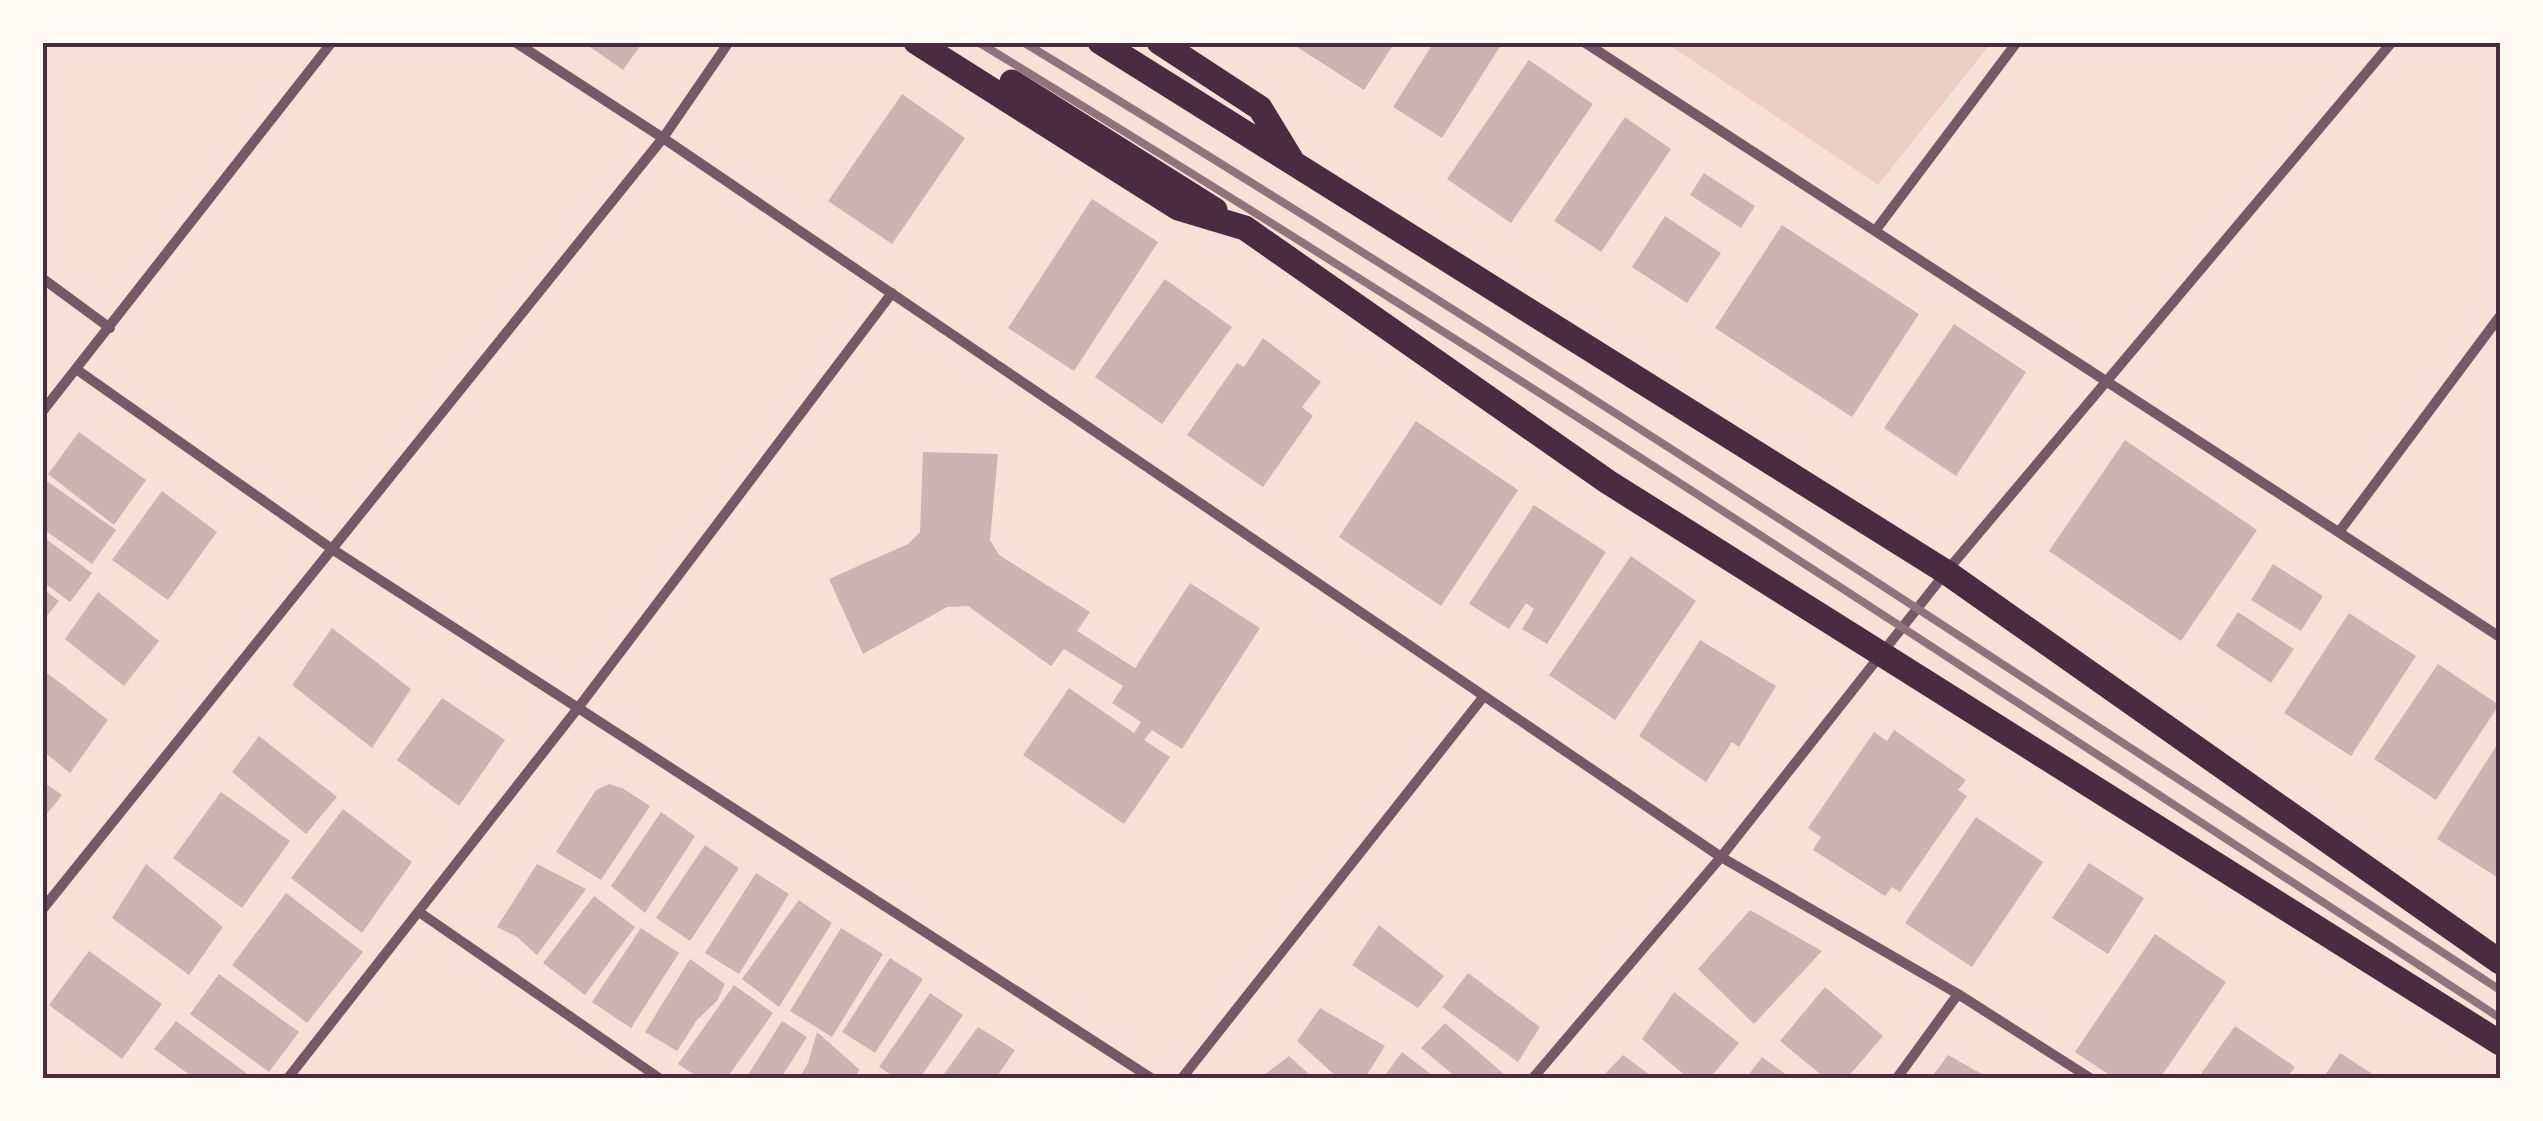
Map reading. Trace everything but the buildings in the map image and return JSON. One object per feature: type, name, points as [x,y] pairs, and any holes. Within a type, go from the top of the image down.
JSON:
[{"type":"main road","points":[[916,42],[1178,208],[1245,228]]},
{"type":"main road","points":[[948,42],[1245,228],[1608,482],[2500,1044]]},
{"type":"main road","points":[[1100,42],[1946,572],[2500,962]]},
{"type":"main road","points":[[1158,42],[1260,108],[1295,166]]},
{"type":"street","points":[[42,412],[332,42]]},
{"type":"street","points":[[515,42],[663,138],[1721,857],[1958,994],[2090,1078]]},
{"type":"street","points":[[42,910],[663,138],[729,42]]},
{"type":"street","points":[[1584,42],[2500,637]]},
{"type":"street","points":[[1875,230],[2017,42]]},
{"type":"street","points":[[1533,1078],[1721,857],[1946,572],[2392,42]]},
{"type":"street","points":[[42,278],[110,328]]},
{"type":"street","points":[[288,1078],[578,708],[892,293]]},
{"type":"street","points":[[2338,532],[2500,316]]},
{"type":"street","points":[[76,369],[332,549],[1151,1078]]},
{"type":"street","points":[[1182,1078],[1484,696]]},
{"type":"street","points":[[419,912],[658,1078]]},
{"type":"street","points":[[1898,1078],[1958,994]]},
{"type":"shaded area","points":[[1666,43],[1991,43],[1878,185]]},
{"type":"railway","points":[[978,42],[1553,402],[2500,1018]]},
{"type":"railway","points":[[1023,42],[1581,391],[2500,990]]}]
